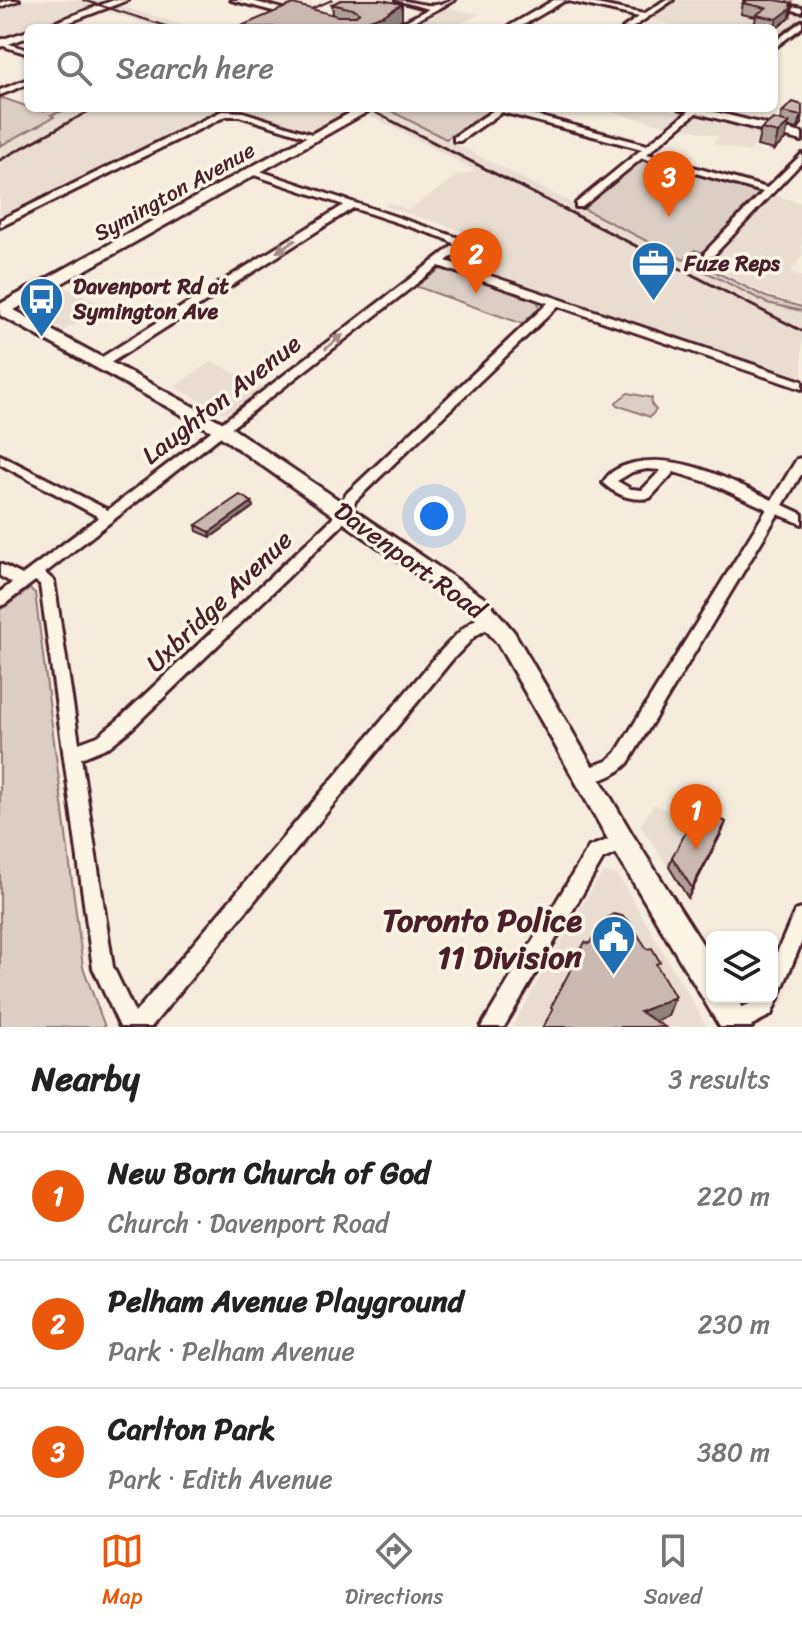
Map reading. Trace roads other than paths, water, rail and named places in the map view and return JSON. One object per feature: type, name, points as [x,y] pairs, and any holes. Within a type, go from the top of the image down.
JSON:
[{"type":"street","points":[[0,5],[16,0]]},
{"type":"street","points":[[56,24],[123,0]]},
{"type":"street","points":[[236,0],[335,24]]},
{"type":"street","points":[[399,0],[436,8]]},
{"type":"street","points":[[404,24],[452,0]]},
{"type":"street","points":[[519,24],[564,0],[645,16]]},
{"type":"street","points":[[633,24],[670,0]]},
{"type":"street","points":[[748,0],[802,10]]},
{"type":"street","points":[[778,42],[802,23]]},
{"type":"street","points":[[0,44],[24,35]]},
{"type":"street","points":[[0,44],[24,51]]},
{"type":"street","points":[[0,93],[24,83]]},
{"type":"street","points":[[0,224],[229,112],[317,137]]},
{"type":"street","name":"Symington Avenue","points":[[1,310],[361,112]]},
{"type":"street","points":[[457,139],[495,112]]},
{"type":"street","points":[[516,112],[648,148]]},
{"type":"street","points":[[579,205],[689,112]]},
{"type":"street","points":[[704,112],[802,137]]},
{"type":"street","points":[[640,155],[769,191]]},
{"type":"street","points":[[709,254],[802,157]]},
{"type":"street","points":[[254,172],[352,204]]},
{"type":"street","points":[[103,362],[352,204]]},
{"type":"street","name":"Laughton Avenue","points":[[0,600],[459,246],[458,241],[448,236],[352,204]]},
{"type":"street","points":[[437,262],[802,385]]},
{"type":"street","name":"Uxbridge Avenue","points":[[74,753],[104,741],[124,725],[337,522],[351,497],[556,302]]},
{"type":"street","name":"Davenport Road","points":[[1,310],[103,362],[223,430],[455,586],[492,619],[706,976]]},
{"type":"street","points":[[0,459],[109,516]]},
{"type":"street","points":[[585,776],[613,767],[622,758],[802,462]]},
{"type":"street","points":[[673,465],[777,504],[802,519]]},
{"type":"street","points":[[0,569],[47,581],[103,968],[123,1014],[135,1027],[445,657],[469,632],[492,619]]},
{"type":"street","points":[[492,1027],[596,853],[623,842]]},
{"type":"street","points":[[778,974],[802,918]]},
{"type":"street","points":[[730,1015],[764,1008],[766,1003]]},
{"type":"railway","points":[[83,0],[159,24]]},
{"type":"railway","points":[[276,24],[332,0]]},
{"type":"railway","points":[[67,123],[88,112]]},
{"type":"railway","points":[[374,112],[392,121]]},
{"type":"railway","points":[[0,160],[71,121]]},
{"type":"railway","points":[[392,121],[396,123]]},
{"type":"railway","points":[[392,121],[802,331]]},
{"type":"place","name":"Carlton Park","points":[[669,217]]},
{"type":"place","name":"Pelham Avenue Playground","points":[[476,294]]},
{"type":"place","name":"Fuze Reps","points":[[653,302]]},
{"type":"place","name":"Davenport Rd at Symington Ave","points":[[42,338]]},
{"type":"place","name":"New Born Church of God","points":[[696,850]]},
{"type":"place","name":"Toronto Police 11 Division","points":[[613,977]]}]
